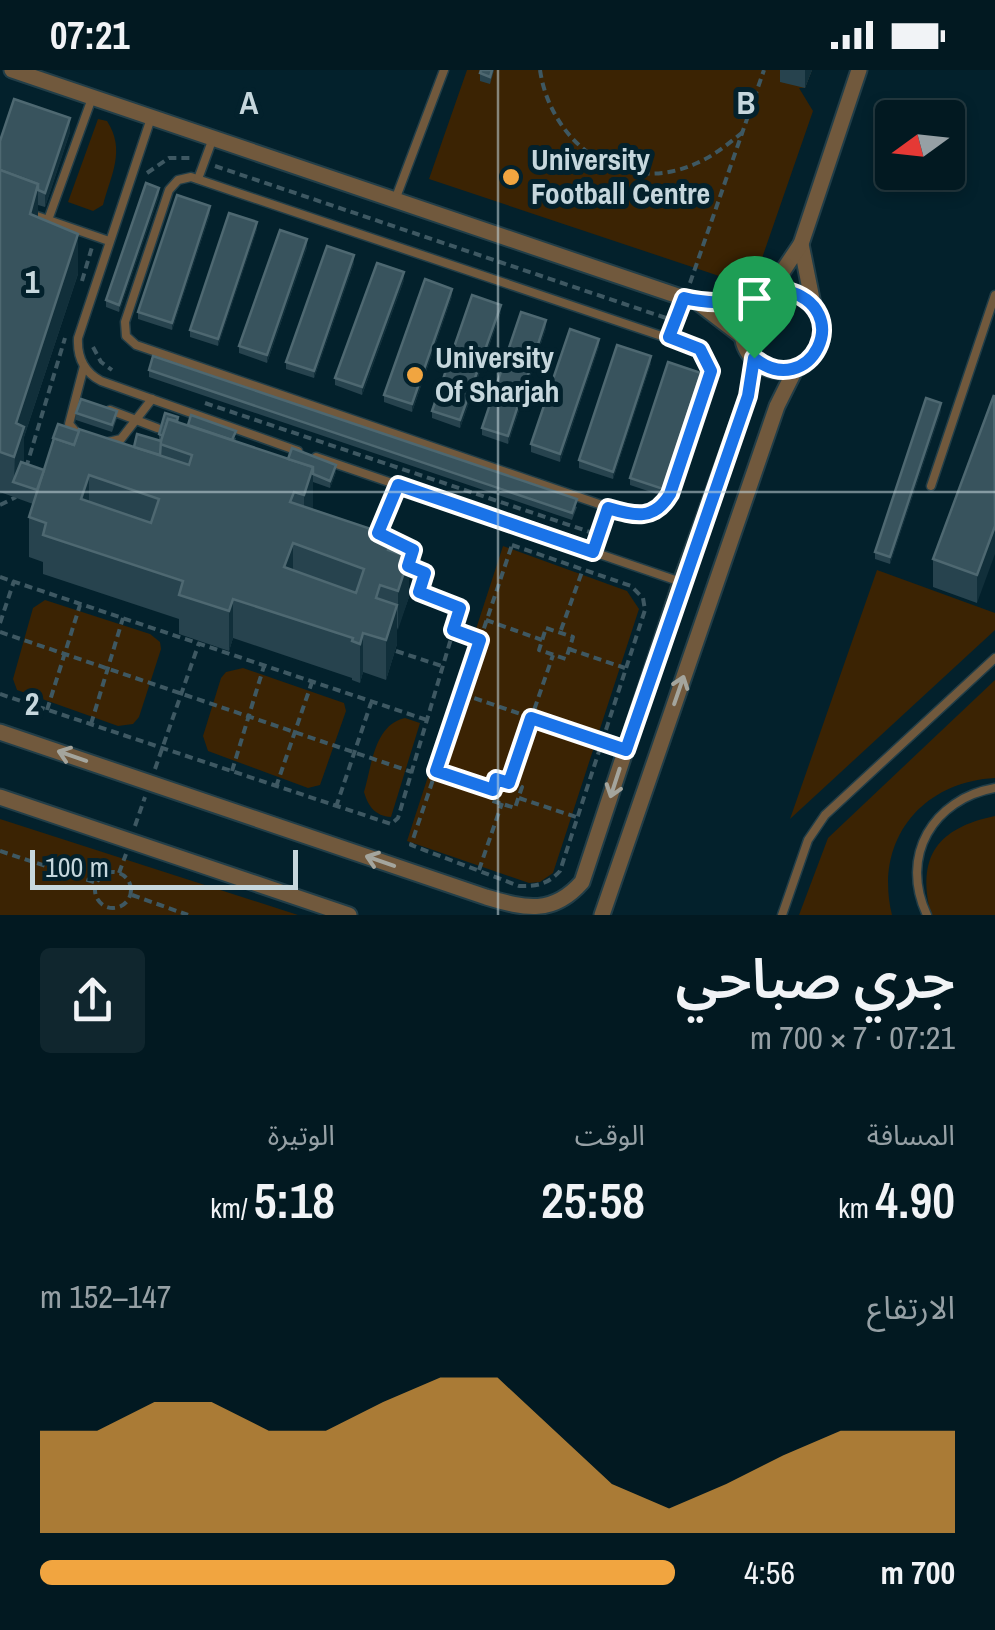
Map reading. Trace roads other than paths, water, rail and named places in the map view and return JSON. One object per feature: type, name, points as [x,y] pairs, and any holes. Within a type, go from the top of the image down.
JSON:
[{"type":"street","points":[[12,70],[56,77],[92,98],[690,300],[743,337],[754,358],[774,370],[796,368]]},
{"type":"street","points":[[743,337],[743,323],[801,244],[859,70]]},
{"type":"street","points":[[801,244],[813,304]]},
{"type":"street","points":[[602,915],[777,406],[796,368],[816,352],[822,341],[820,315],[800,294],[784,290],[762,296],[690,300]]},
{"type":"street","points":[[0,732],[486,897],[531,910],[546,909],[573,894],[582,882],[681,582],[748,396],[754,358]]},
{"type":"street","points":[[0,797],[349,915]]},
{"type":"street","points":[[486,897],[488,915]]},
{"type":"lane","points":[[395,200],[444,70]]},
{"type":"lane","points":[[48,220],[92,98]]},
{"type":"lane","points":[[150,118],[78,338],[84,366],[70,424],[74,431],[115,442],[152,399]]},
{"type":"lane","points":[[198,179],[212,138]]},
{"type":"lane","points":[[184,178],[198,179],[669,337],[700,349],[711,371],[665,502],[650,514],[631,515],[130,342],[124,329],[169,190],[184,178]]},
{"type":"lane","points":[[16,209],[109,241]]},
{"type":"lane","points":[[931,486],[995,295]]},
{"type":"lane","points":[[669,337],[690,300]]},
{"type":"lane","points":[[84,366],[101,382],[681,582]]},
{"type":"lane","points":[[77,398],[157,428]]},
{"type":"lane","points":[[363,537],[378,533],[398,485]]},
{"type":"lane","points":[[593,552],[608,508]]},
{"type":"lane","points":[[782,915],[817,824],[995,658]]},
{"type":"lane","points":[[927,915],[916,886],[916,863],[922,841],[946,808],[962,798],[995,788]]},
{"type":"place","name":"University Football Centre","points":[[511,177]]},
{"type":"place","name":"University Of Sharjah","points":[[415,375]]}]
